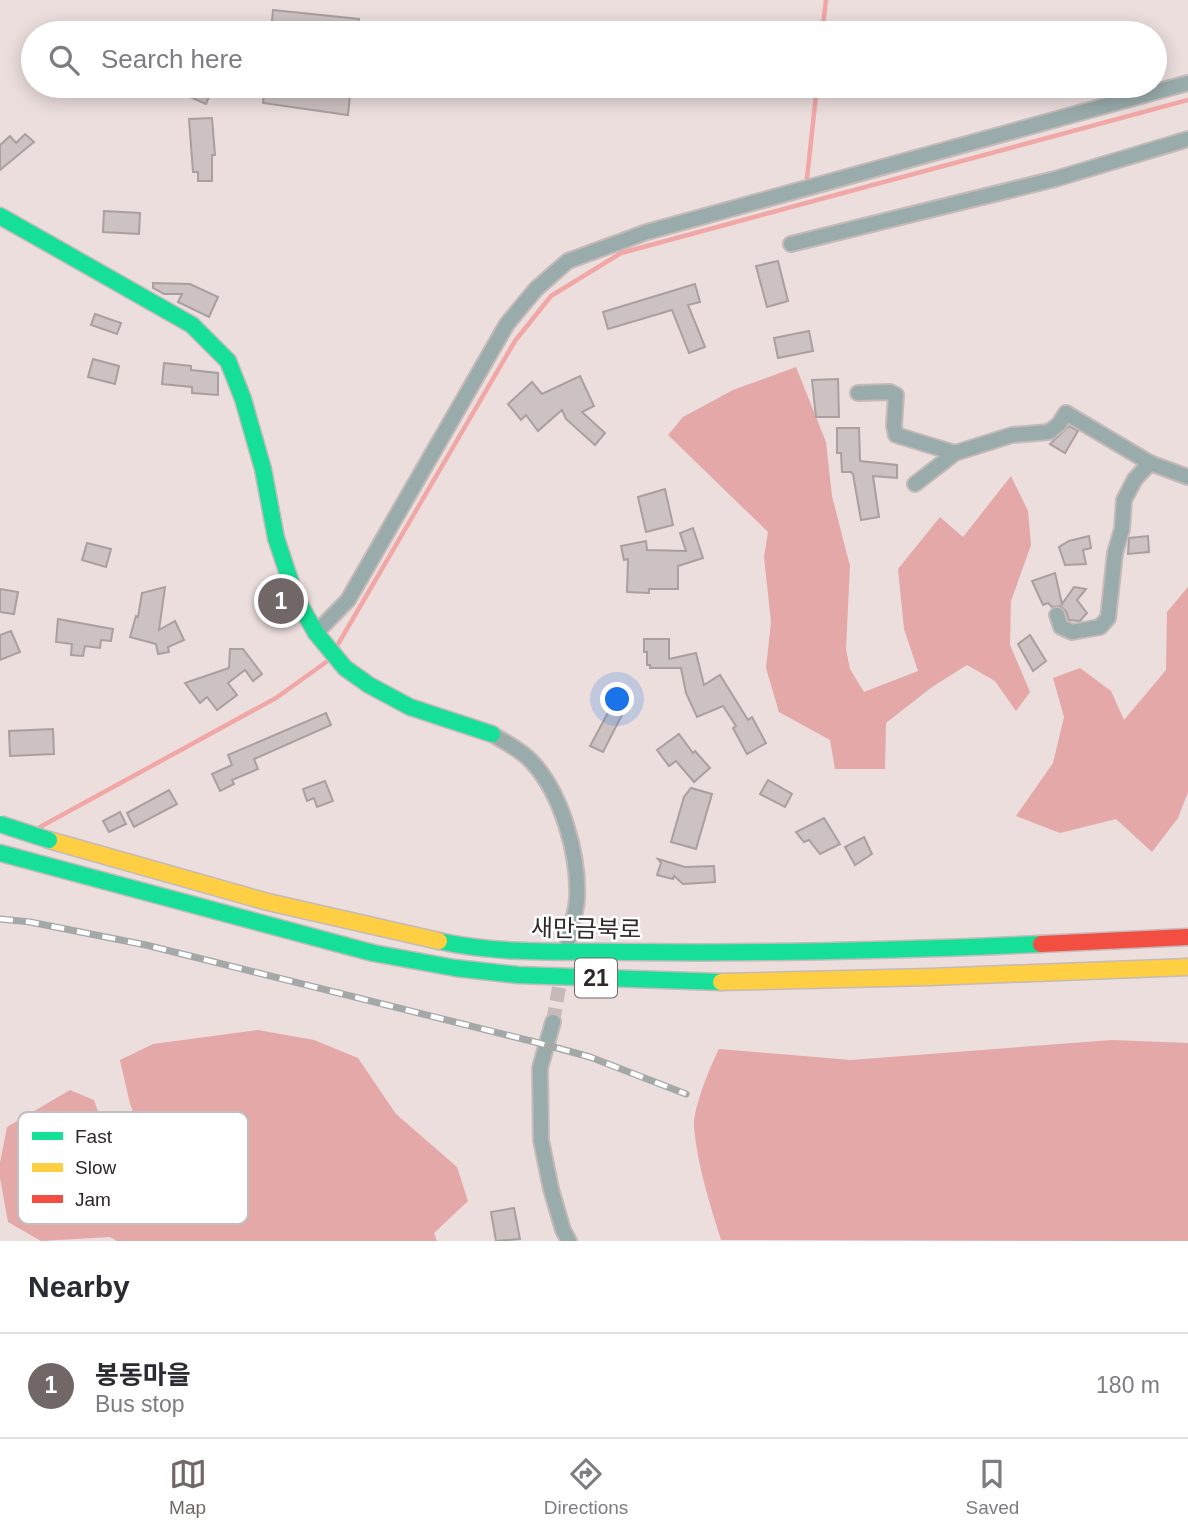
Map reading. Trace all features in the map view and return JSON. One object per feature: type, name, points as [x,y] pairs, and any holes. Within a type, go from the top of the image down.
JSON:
[{"type":"main road","points":[[0,216],[192,325],[228,361],[243,399],[263,470],[276,538],[296,598],[316,633],[345,668],[369,685],[410,707],[492,734]]},
{"type":"main road","name":"새만금북로","points":[[0,824],[268,902],[463,946],[718,953],[934,949],[1188,937]]},
{"type":"main road","name":"새만금북로","points":[[0,853],[373,953],[455,968],[518,975],[705,982],[1188,967]]},
{"type":"street","points":[[1167,89],[1188,83]]},
{"type":"street","points":[[316,633],[348,600],[507,324],[536,289],[568,261],[647,232],[1134,98]]},
{"type":"street","points":[[791,244],[1055,179],[1188,139]]},
{"type":"street","points":[[858,393],[890,392],[896,395],[896,435],[955,453]]},
{"type":"street","points":[[915,484],[955,453],[1012,435],[1049,432],[1059,424],[1066,413],[1150,463],[1188,477]]},
{"type":"street","points":[[1057,615],[1060,627],[1072,632],[1100,627],[1108,618],[1124,500],[1135,479],[1150,463]]},
{"type":"street","points":[[492,734],[531,760],[552,788],[563,817],[576,882],[577,901],[568,942]]},
{"type":"street","points":[[554,1022],[540,1068],[541,1140],[551,1189],[569,1241]]},
{"type":"shaded area","points":[[796,367],[826,442],[832,496],[850,566],[846,649],[850,669],[864,692],[918,671],[904,629],[898,569],[940,517],[963,537],[1011,476],[1028,511],[1031,545],[1011,601],[1010,645],[1030,692],[1016,711],[995,681],[967,665],[932,687],[886,723],[885,769],[835,769],[830,740],[779,712],[766,668],[771,622],[764,557],[768,532],[668,435],[683,417],[733,390]]},
{"type":"shaded area","points":[[1188,587],[1188,792],[1178,818],[1152,852],[1116,819],[1060,833],[1016,816],[1053,763],[1064,717],[1053,678],[1080,668],[1111,691],[1124,720],[1166,670],[1167,612]]},
{"type":"shaded area","points":[[258,1030],[314,1040],[358,1058],[396,1114],[457,1167],[468,1201],[434,1233],[437,1241],[117,1241],[110,1237],[41,1241],[8,1222],[0,1163],[7,1127],[18,1121],[18,1224],[248,1224],[248,1112],[133,1112],[120,1060],[153,1044]]},
{"type":"shaded area","points":[[1112,1040],[1188,1043],[1188,1241],[721,1240],[701,1170],[694,1127],[699,1099],[719,1049],[851,1060]]},
{"type":"shaded area","points":[[70,1090],[94,1100],[98,1112],[33,1112]]},
{"type":"building","points":[[273,10],[359,19],[359,21],[272,21]]},
{"type":"building","points":[[192,98],[209,98],[206,104]]},
{"type":"building","points":[[264,98],[350,98],[348,115],[263,103]]},
{"type":"building","points":[[212,118],[215,155],[212,155],[212,181],[198,181],[198,172],[193,172],[189,119]]},
{"type":"building","points":[[25,134],[34,142],[0,170],[0,145],[10,136],[16,143]]},
{"type":"building","points":[[104,211],[140,213],[139,234],[103,232]]},
{"type":"building","points":[[778,261],[788,301],[767,307],[756,266]]},
{"type":"building","points":[[153,283],[190,284],[218,297],[209,317],[178,302],[182,294],[164,294],[153,288]]},
{"type":"building","points":[[695,284],[700,302],[688,305],[705,347],[689,353],[672,310],[608,329],[603,312]]},
{"type":"building","points":[[95,314],[121,323],[117,334],[91,325]]},
{"type":"building","points":[[809,331],[813,351],[778,358],[774,338]]},
{"type":"building","points":[[93,359],[119,366],[115,384],[88,377]]},
{"type":"building","points":[[164,363],[218,373],[218,395],[192,393],[192,387],[162,384]]},
{"type":"building","points":[[580,376],[594,406],[582,412],[605,433],[595,445],[566,419],[562,410],[538,431],[526,415],[521,420],[508,404],[532,382],[542,394]]},
{"type":"building","points":[[838,379],[839,417],[816,417],[812,380]]},
{"type":"building","points":[[1069,426],[1078,431],[1065,453],[1050,444]]},
{"type":"building","points":[[837,428],[859,428],[860,461],[897,465],[897,478],[873,476],[879,517],[861,520],[853,474],[842,472],[841,453],[837,453]]},
{"type":"building","points":[[665,489],[673,525],[646,532],[638,497]]},
{"type":"building","points":[[693,528],[703,558],[678,566],[678,589],[649,589],[649,593],[627,592],[628,559],[624,560],[621,546],[646,541],[647,550],[686,551],[680,533]]},
{"type":"building","points":[[1089,536],[1091,548],[1083,550],[1086,564],[1065,565],[1059,547],[1069,541]]},
{"type":"building","points":[[1148,536],[1149,552],[1128,554],[1129,538]]},
{"type":"building","points":[[87,543],[111,549],[106,567],[82,560]]},
{"type":"building","points":[[1055,573],[1062,604],[1074,587],[1086,589],[1077,600],[1087,613],[1080,621],[1069,620],[1066,611],[1060,606],[1052,607],[1048,603],[1043,605],[1032,581]]},
{"type":"building","points":[[165,587],[159,630],[175,621],[184,640],[168,647],[169,652],[158,654],[156,644],[130,637],[136,616],[138,617],[142,593]]},
{"type":"building","points":[[0,589],[18,592],[14,614],[0,612]]},
{"type":"building","points":[[58,619],[113,629],[111,641],[101,640],[100,648],[85,646],[83,656],[71,655],[72,644],[56,642]]},
{"type":"building","points":[[11,631],[20,652],[0,660],[0,635]]},
{"type":"building","points":[[1030,635],[1046,661],[1033,671],[1018,644]]},
{"type":"building","points":[[644,639],[669,639],[669,659],[696,653],[704,685],[720,675],[748,720],[752,717],[766,743],[747,754],[733,728],[736,726],[723,706],[697,717],[686,693],[681,668],[650,668],[650,665],[647,665],[647,652],[644,652]]},
{"type":"building","points":[[230,649],[243,649],[262,674],[253,681],[245,670],[228,683],[237,695],[217,710],[207,697],[200,703],[185,683],[229,668]]},
{"type":"building","points":[[611,707],[623,713],[603,752],[590,746]]},
{"type":"building","points":[[326,713],[331,725],[254,759],[258,769],[232,780],[234,784],[220,791],[212,774],[232,765],[228,755]]},
{"type":"building","points":[[53,729],[54,754],[10,756],[9,731]]},
{"type":"building","points":[[679,734],[693,753],[695,751],[710,768],[694,782],[676,761],[669,766],[657,750]]},
{"type":"building","points":[[768,780],[792,794],[785,807],[760,794]]},
{"type":"building","points":[[325,781],[333,801],[317,807],[314,798],[307,801],[303,789]]},
{"type":"building","points":[[691,788],[712,794],[696,849],[671,842],[684,797]]},
{"type":"building","points":[[169,790],[177,804],[134,827],[127,813]]},
{"type":"building","points":[[120,812],[126,824],[109,832],[103,821]]},
{"type":"building","points":[[824,818],[840,844],[820,854],[809,840],[804,842],[796,832]]},
{"type":"building","points":[[864,837],[872,854],[855,865],[845,847]]},
{"type":"building","points":[[658,859],[685,867],[714,866],[715,882],[683,884],[674,876],[673,879],[657,875],[661,863]]},
{"type":"building","points":[[514,1208],[520,1239],[496,1241],[491,1212]]},
{"type":"waterway","points":[[823,21],[826,0]]},
{"type":"waterway","points":[[807,178],[816,98]]},
{"type":"waterway","points":[[337,646],[515,341],[551,296],[621,253],[1188,100]]},
{"type":"waterway","points":[[40,827],[276,698],[329,660]]},
{"type":"tunnel","points":[[553,1022],[562,970]]},
{"type":"railway","points":[[0,919],[30,922],[146,945],[539,1043],[590,1057],[686,1094]]},
{"type":"traffic: fast","points":[[0,216],[192,325],[228,361],[243,399],[263,469],[276,538],[296,598],[316,633],[345,668],[369,685],[410,707],[492,734]]},
{"type":"traffic: fast","points":[[0,824],[49,840]]},
{"type":"traffic: fast","points":[[0,853],[373,953],[455,968],[518,975],[721,982]]},
{"type":"traffic: fast","points":[[439,941],[486,948],[558,952],[836,951],[1041,944]]},
{"type":"traffic: slow","points":[[49,840],[268,902],[439,941]]},
{"type":"traffic: slow","points":[[721,982],[1188,967]]},
{"type":"traffic: jam","points":[[1041,944],[1188,937]]},
{"type":"place","name":"봉동마을","points":[[281,601]]}]
